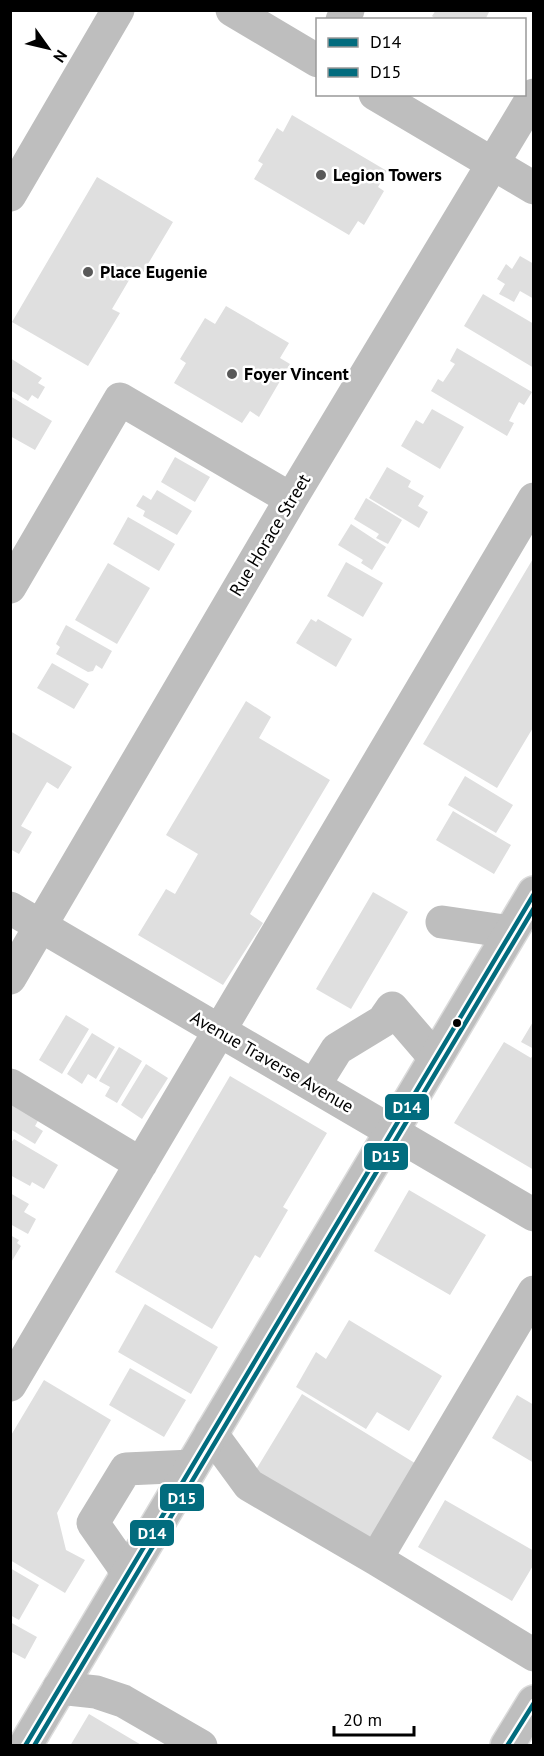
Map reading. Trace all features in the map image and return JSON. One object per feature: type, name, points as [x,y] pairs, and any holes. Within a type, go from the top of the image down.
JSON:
[{"type":"street","points":[[10,195],[118,10]]},
{"type":"street","points":[[232,10],[316,60]]},
{"type":"street","name":"Rue Horace Street","points":[[10,978],[400,315],[534,95]]},
{"type":"street","points":[[378,96],[534,188]]},
{"type":"street","points":[[10,587],[120,399],[291,499]]},
{"type":"street","points":[[10,1385],[220,1031],[343,841],[534,499]]},
{"type":"street","points":[[25,1746],[534,893]]},
{"type":"street","name":"Avenue Traverse Avenue","points":[[10,908],[534,1215]]},
{"type":"street","points":[[442,922],[510,932]]},
{"type":"street","points":[[314,1086],[337,1049],[383,1022],[392,1008],[435,1058]]},
{"type":"street","points":[[10,1084],[141,1164]]},
{"type":"street","points":[[376,1559],[534,1292]]},
{"type":"street","points":[[211,1433],[249,1485],[534,1655]]},
{"type":"street","points":[[128,1573],[93,1523],[126,1469],[192,1466]]},
{"type":"street","points":[[59,1688],[96,1692],[123,1701],[201,1746]]},
{"type":"street","points":[[507,1746],[534,1702]]},
{"type":"building","points":[[436,10],[490,10],[486,18],[434,18],[432,16]]},
{"type":"building","name":"Legion Towers","points":[[292,115],[387,171],[378,187],[384,191],[364,225],[358,221],[349,235],[254,179],[263,164],[258,161],[277,128],[283,132]]},
{"type":"building","name":"Place Eugenie","points":[[97,177],[173,222],[142,274],[135,270],[112,309],[120,313],[88,366],[12,322]]},
{"type":"building","points":[[520,256],[534,264],[534,299],[520,291],[514,302],[499,294],[505,284],[497,279],[506,264],[512,269]]},
{"type":"building","points":[[483,294],[534,324],[534,368],[464,326]]},
{"type":"building","name":"Foyer Vincent","points":[[226,306],[289,343],[280,358],[290,364],[259,417],[250,411],[242,423],[174,383],[186,363],[180,359],[205,318],[215,324]]},
{"type":"building","points":[[457,348],[532,392],[524,405],[519,402],[509,421],[514,423],[507,436],[431,391],[438,379],[443,382],[455,364],[450,361]]},
{"type":"building","points":[[10,358],[42,378],[38,383],[45,387],[38,399],[32,395],[28,401],[10,390]]},
{"type":"building","points":[[10,396],[52,421],[35,450],[10,436]]},
{"type":"building","points":[[432,409],[464,427],[440,469],[401,446],[416,420],[423,424]]},
{"type":"building","points":[[175,457],[210,477],[195,502],[161,482]]},
{"type":"building","points":[[387,467],[411,481],[408,487],[424,496],[418,506],[428,512],[419,528],[369,498]]},
{"type":"building","points":[[157,490],[192,511],[177,535],[143,516],[145,511],[136,506],[143,495],[151,500]]},
{"type":"building","points":[[366,498],[402,520],[388,544],[376,538],[379,534],[354,519]]},
{"type":"building","points":[[128,517],[175,544],[159,571],[113,544]]},
{"type":"building","points":[[351,524],[386,547],[372,570],[361,563],[363,560],[338,545]]},
{"type":"building","points":[[534,557],[534,726],[497,788],[423,744]]},
{"type":"building","points":[[346,562],[383,583],[363,617],[327,596]]},
{"type":"building","points":[[108,563],[150,588],[117,644],[75,620]]},
{"type":"building","points":[[311,619],[316,622],[318,619],[352,639],[336,667],[296,643]]},
{"type":"building","points":[[66,625],[112,651],[102,669],[96,665],[93,671],[88,672],[56,654],[60,647],[56,644]]},
{"type":"building","points":[[52,663],[89,684],[74,709],[37,688]]},
{"type":"building","points":[[246,701],[271,717],[259,738],[330,780],[250,914],[263,923],[223,985],[138,935],[166,889],[175,894],[198,854],[166,835]]},
{"type":"building","points":[[10,731],[72,767],[58,789],[47,782],[21,826],[32,832],[19,854],[10,849]]},
{"type":"building","points":[[465,776],[513,805],[496,833],[448,805]]},
{"type":"building","points":[[453,811],[511,845],[494,874],[436,840]]},
{"type":"building","points":[[373,892],[408,912],[351,1009],[316,989]]},
{"type":"building","points":[[66,1015],[89,1029],[62,1074],[39,1060]]},
{"type":"building","points":[[534,1020],[534,1049],[521,1042]]},
{"type":"building","points":[[92,1033],[115,1047],[96,1079],[88,1074],[82,1084],[67,1074]]},
{"type":"building","points":[[504,1042],[531,1058],[534,1053],[534,1170],[454,1123]]},
{"type":"building","points":[[119,1047],[142,1061],[117,1103],[105,1096],[110,1087],[99,1081]]},
{"type":"building","points":[[146,1064],[168,1078],[142,1119],[121,1105]]},
{"type":"building","points":[[230,1076],[327,1133],[283,1207],[288,1210],[260,1258],[255,1255],[212,1329],[115,1272]]},
{"type":"building","points":[[10,1097],[43,1112],[35,1126],[43,1131],[35,1144],[10,1129]]},
{"type":"building","points":[[14,1139],[58,1165],[44,1189],[32,1182],[30,1186],[10,1175],[10,1144]]},
{"type":"building","points":[[409,1190],[486,1235],[450,1295],[374,1251]]},
{"type":"building","points":[[10,1193],[29,1204],[24,1212],[36,1219],[28,1234],[10,1224]]},
{"type":"building","points":[[10,1235],[19,1240],[17,1243],[21,1246],[10,1264]]},
{"type":"building","points":[[145,1304],[218,1347],[191,1394],[118,1352]]},
{"type":"building","points":[[349,1320],[442,1376],[409,1431],[377,1412],[366,1429],[296,1387],[316,1352],[326,1359]]},
{"type":"building","points":[[130,1368],[186,1400],[164,1437],[109,1405]]},
{"type":"building","points":[[44,1380],[111,1420],[57,1513],[66,1550],[85,1560],[65,1593],[10,1560],[10,1437]]},
{"type":"building","points":[[302,1394],[418,1465],[373,1544],[254,1473]]},
{"type":"building","points":[[517,1395],[534,1405],[534,1463],[492,1438]]},
{"type":"building","points":[[445,1500],[534,1551],[534,1564],[512,1601],[418,1547]]},
{"type":"building","points":[[10,1568],[39,1585],[19,1620],[10,1615]]},
{"type":"building","points":[[10,1622],[37,1637],[25,1659],[10,1651]]},
{"type":"building","points":[[89,1714],[143,1746],[70,1746]]},
{"type":"transit line","name":"D14","points":[[25,1746],[534,894]]},
{"type":"transit line","name":"D15","points":[[34,1746],[534,908]]},
{"type":"transit line","name":"D14","points":[[507,1746],[534,1703]]},
{"type":"place","name":"Legion Towers","points":[[321,175]]},
{"type":"place","name":"Place Eugenie","points":[[88,272]]},
{"type":"place","name":"Foyer Vincent","points":[[232,374]]}]
